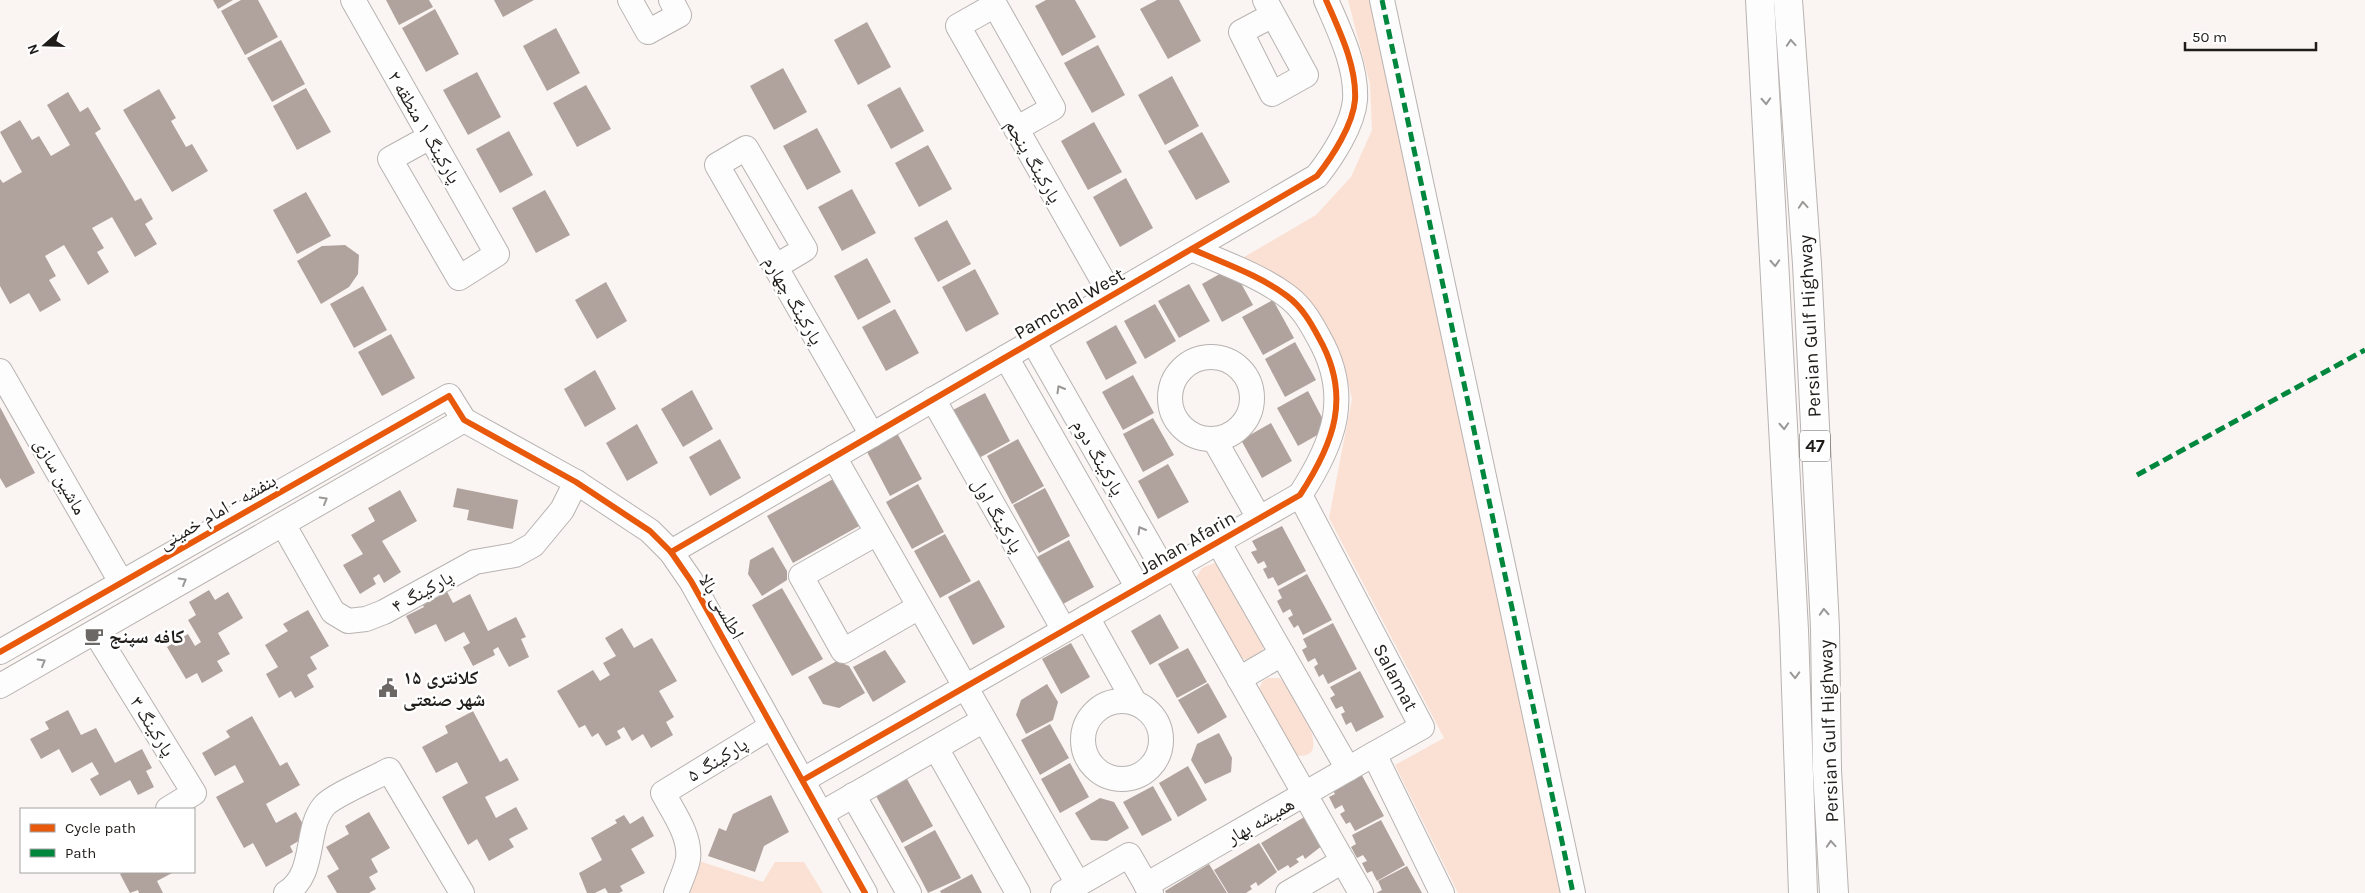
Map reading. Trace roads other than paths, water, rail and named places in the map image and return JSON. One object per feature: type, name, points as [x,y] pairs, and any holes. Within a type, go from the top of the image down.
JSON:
[{"type":"highway","name":"Persian Gulf Highway","points":[[1760,0],[1794,630],[1803,893]]},
{"type":"highway","name":"Persian Gulf Highway","points":[[1788,0],[1807,264],[1825,628],[1827,770],[1834,893]]},
{"type":"street","name":"پارکینگ ۱ منطقه ۲","points":[[352,0],[497,254],[459,278],[390,159],[430,137]]},
{"type":"street","points":[[630,0],[648,32],[679,15],[671,0]]},
{"type":"street","name":"Pamchal West","points":[[671,552],[1317,176],[1335,153],[1355,101],[1351,64],[1326,0]]},
{"type":"street","points":[[1382,0],[1573,893]]},
{"type":"street","name":"پارکینگ پنجم","points":[[1016,129],[1053,108],[995,5],[958,26],[1016,129],[1111,295]]},
{"type":"street","points":[[1269,8],[1306,74],[1272,94],[1241,32],[1269,8]]},
{"type":"street","name":"پارکینگ چهارم","points":[[775,267],[805,249],[746,148],[717,165],[775,267],[872,435]]},
{"type":"street","name":"Jahan Afarin","points":[[803,780],[1300,494],[1318,468],[1328,446],[1338,394],[1336,375],[1326,350],[1307,317],[1288,297],[1265,283],[1192,248]]},
{"type":"street","name":"پارکینگ دوم","points":[[1033,341],[1099,457],[1239,679],[1361,893]]},
{"type":"street","name":"پارکینگ دوم","points":[[1006,357],[1138,588]]},
{"type":"street","name":"ماشین سازی","points":[[0,370],[121,582]]},
{"type":"street","name":"بنفشه - امام خمینی","points":[[0,652],[449,396],[464,420]]},
{"type":"street","name":"پارکینگ اول","points":[[933,399],[1064,630]]},
{"type":"street","points":[[0,686],[464,420]]},
{"type":"street","name":"اطلسی بالا","points":[[464,420],[576,482],[650,531],[671,552],[691,581],[864,893]]},
{"type":"street","points":[[1214,439],[1260,518]]},
{"type":"street","points":[[834,457],[984,720],[1070,889],[1129,855],[1149,889]]},
{"type":"street","points":[[1072,473],[1099,457]]},
{"type":"street","name":"پارکینگ ۴","points":[[283,524],[333,612],[348,621],[366,619],[384,612],[475,562],[514,555],[533,545],[562,510],[576,482]]},
{"type":"street","name":"Salamat","points":[[1300,494],[1422,727],[1374,754]]},
{"type":"street","points":[[877,533],[801,576],[810,593],[843,650],[919,607]]},
{"type":"street","points":[[1218,542],[1348,769]]},
{"type":"street","points":[[1086,617],[1135,704]]},
{"type":"street","name":"پارکینگ ۳","points":[[95,632],[194,793],[170,808]]},
{"type":"street","points":[[1239,679],[1282,654]]},
{"type":"street","points":[[821,814],[984,720]]},
{"type":"street","name":"پارکینگ ۵","points":[[676,893],[688,860],[689,849],[687,839],[663,793],[772,726]]},
{"type":"street","points":[[936,748],[1018,893]]},
{"type":"street","points":[[1374,754],[1442,893]]},
{"type":"street","name":"همیشه بهار","points":[[1149,889],[1374,754]]},
{"type":"street","points":[[290,892],[302,878],[317,818],[325,804],[389,770],[462,893]]},
{"type":"street","points":[[853,796],[909,893]]},
{"type":"street","points":[[1288,893],[1343,861]]},
{"type":"place","name":"کافه سپنج","points":[[94,636]]},
{"type":"place","name":"کلانتری ۱۵ شهر صنعتی","points":[[388,688]]}]
